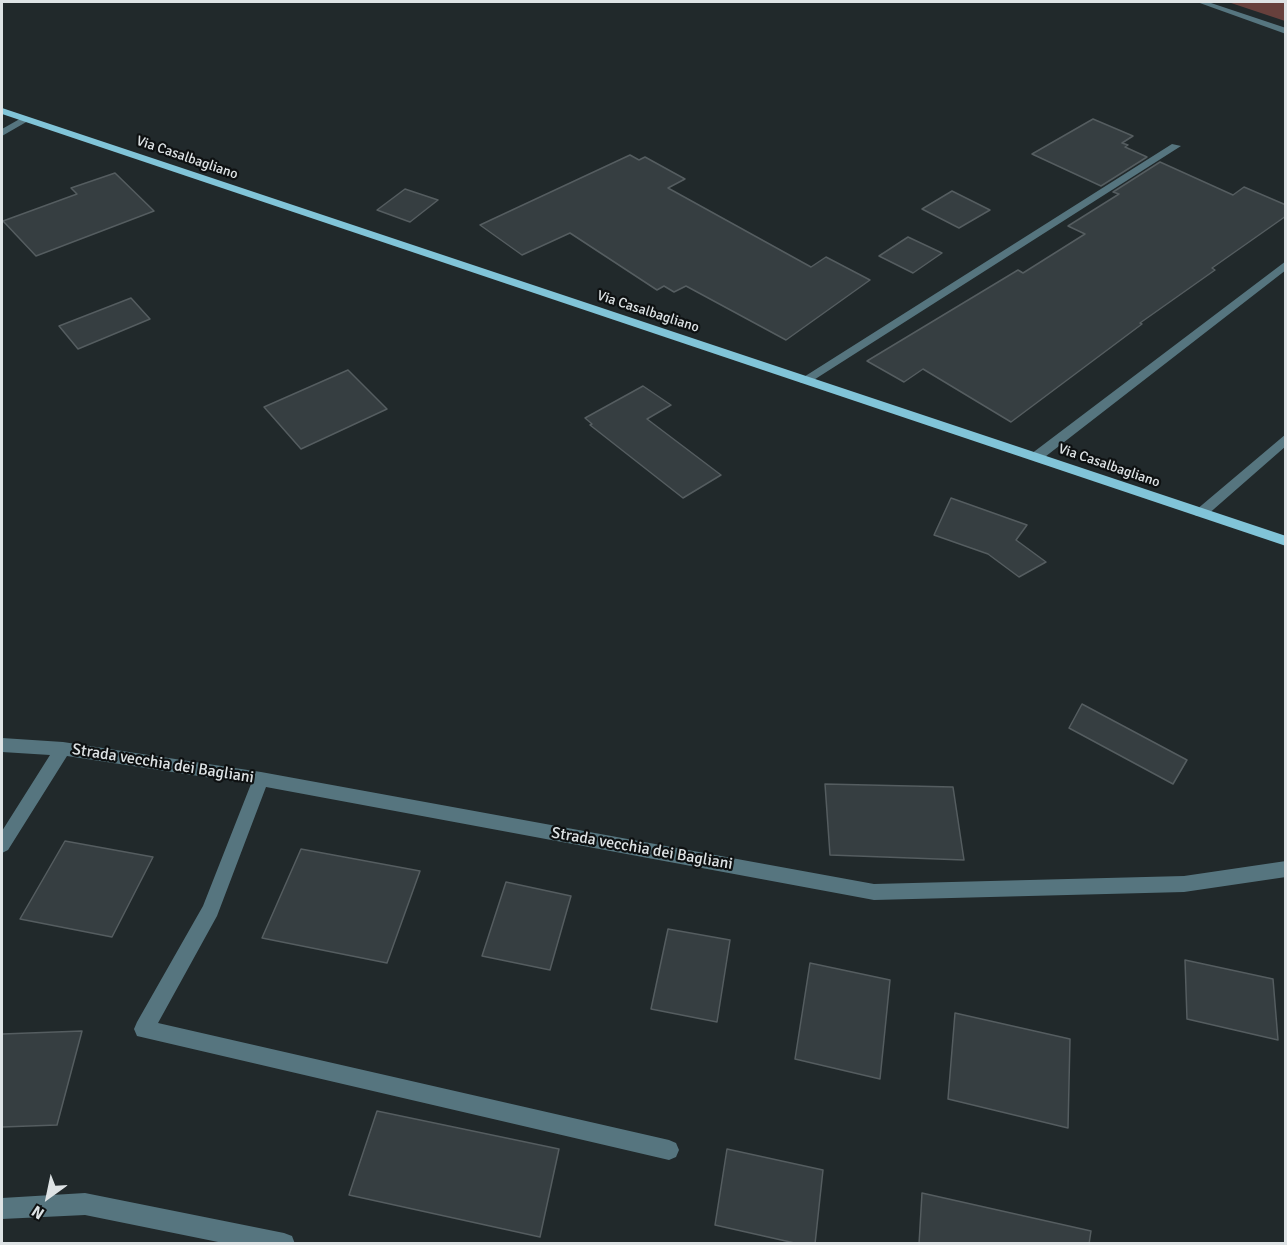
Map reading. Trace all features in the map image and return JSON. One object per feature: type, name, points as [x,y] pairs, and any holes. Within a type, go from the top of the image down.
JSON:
[{"type":"main road","name":"Via Casalbagliano","points":[[2,111],[1286,541]]},
{"type":"street","points":[[1201,2],[1286,31]]},
{"type":"street","points":[[2,133],[25,119]]},
{"type":"street","points":[[805,380],[1176,146]]},
{"type":"street","points":[[1036,458],[1286,264]]},
{"type":"street","points":[[1201,513],[1286,438]]},
{"type":"street","name":"Strada vecchia dei Bagliani","points":[[2,745],[63,749],[261,780],[874,892],[1184,884],[1286,869]]},
{"type":"street","points":[[2,845],[63,749]]},
{"type":"street","points":[[261,780],[211,910],[144,1029],[669,1150]]},
{"type":"street","points":[[2,1209],[85,1204],[284,1244]]},
{"type":"shaded area","points":[[1228,2],[1285,2],[1285,21]]},
{"type":"building","points":[[1093,119],[1133,136],[1122,143],[1128,145],[1125,147],[1147,157],[1101,186],[1032,154]]},
{"type":"building","points":[[630,155],[639,160],[645,157],[685,179],[668,188],[811,267],[826,257],[870,280],[786,340],[686,286],[674,292],[664,286],[657,290],[570,233],[522,255],[480,225]]},
{"type":"building","points":[[1160,162],[1233,195],[1244,187],[1286,205],[1286,216],[1212,268],[1215,270],[1140,323],[1142,324],[1011,422],[923,369],[904,382],[867,361],[1018,270],[1023,273],[1085,234],[1068,226],[1119,194],[1113,192]]},
{"type":"building","points":[[115,173],[154,211],[36,256],[3,221],[77,194],[71,188]]},
{"type":"building","points":[[405,189],[438,200],[410,222],[377,210]]},
{"type":"building","points":[[952,191],[990,210],[959,228],[922,209]]},
{"type":"building","points":[[908,237],[942,253],[913,273],[879,256]]},
{"type":"building","points":[[131,298],[150,319],[78,349],[59,326]]},
{"type":"building","points":[[348,370],[387,409],[301,449],[264,407]]},
{"type":"building","points":[[643,386],[671,405],[647,419],[721,475],[683,498],[590,425],[592,424],[585,418]]},
{"type":"building","points":[[951,498],[1027,525],[1016,540],[1046,562],[1019,577],[988,554],[934,535]]},
{"type":"building","points":[[1082,704],[1187,760],[1173,784],[1069,728]]},
{"type":"building","points":[[825,784],[953,787],[964,860],[830,855]]},
{"type":"building","points":[[65,841],[153,857],[112,937],[20,919]]},
{"type":"building","points":[[301,849],[420,871],[387,963],[262,938]]},
{"type":"building","points":[[506,882],[571,896],[550,970],[482,956]]},
{"type":"building","points":[[668,929],[730,940],[717,1022],[651,1009]]},
{"type":"building","points":[[1185,960],[1273,979],[1278,1040],[1187,1019]]},
{"type":"building","points":[[810,963],[890,980],[880,1079],[795,1059]]},
{"type":"building","points":[[955,1013],[1070,1039],[1068,1128],[948,1099]]},
{"type":"building","points":[[82,1031],[57,1125],[2,1127],[2,1034]]},
{"type":"building","points":[[377,1111],[559,1149],[540,1237],[349,1195]]},
{"type":"building","points":[[727,1149],[823,1170],[815,1244],[799,1244],[715,1225]]},
{"type":"building","points":[[922,1193],[1091,1231],[1089,1244],[919,1244]]}]
